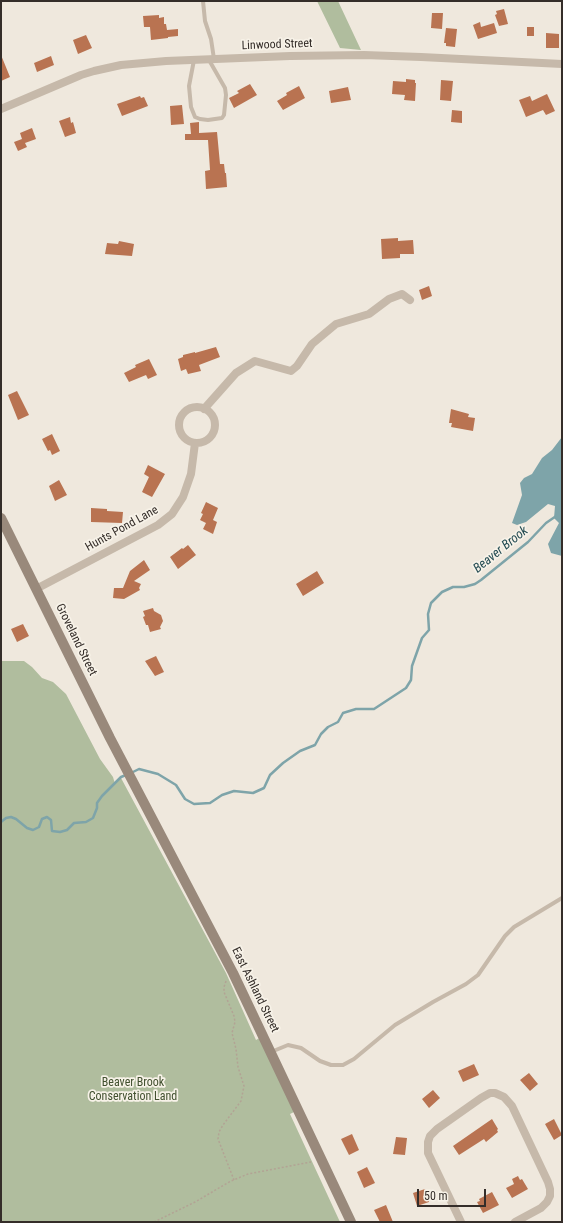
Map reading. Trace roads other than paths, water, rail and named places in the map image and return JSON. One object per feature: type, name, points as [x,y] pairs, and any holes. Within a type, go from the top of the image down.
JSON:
[{"type":"main road","name":"Groveland Street","points":[[1,518],[128,773]]},
{"type":"main road","name":"East Ashland Street","points":[[128,773],[233,973],[351,1222]]},
{"type":"street","name":"Linwood Street","points":[[1,108],[82,75],[121,65],[212,59],[364,55],[562,64]]},
{"type":"street","points":[[204,409],[236,373],[255,361],[291,371],[297,366],[312,344],[336,324],[369,314],[389,299],[402,294],[410,300]]},
{"type":"street","points":[[193,408],[204,409],[212,416],[214,427],[210,437],[206,441],[195,443],[186,439],[182,435],[179,424],[180,418],[187,410],[193,408]]},
{"type":"street","name":"Hunts Pond Lane","points":[[36,589],[158,525],[172,514],[183,497],[191,474],[195,443]]},
{"type":"street","points":[[461,1222],[428,1153],[428,1142],[433,1133],[444,1124],[490,1093],[495,1093],[504,1097],[512,1106],[550,1189],[550,1196],[541,1208],[514,1222]]},
{"type":"lane","points":[[194,60],[189,86],[191,107],[195,116],[200,119],[208,120],[222,118],[224,115],[226,95],[225,88],[212,59],[203,1]]},
{"type":"lane","points":[[270,1052],[288,1044],[301,1048],[320,1061],[331,1065],[343,1065],[354,1059],[395,1025],[466,984],[478,975],[505,936],[514,927],[562,898]]},
{"type":"water","points":[[562,437],[562,556],[551,553],[548,544],[559,523],[554,518],[555,506],[548,504],[526,522],[517,525],[512,523],[522,495],[520,483],[524,478],[532,474],[542,458],[552,450]]},
{"type":"waterway","name":"Beaver Brook","points":[[131,773],[139,769],[158,774],[176,785],[185,799],[194,804],[210,803],[222,795],[234,791],[253,793],[264,788],[270,775],[283,763],[300,751],[315,745],[321,734],[328,727],[338,722],[343,713],[356,709],[374,709],[406,688],[411,680],[412,666],[422,638],[429,630],[428,614],[431,603],[442,592],[453,587],[464,587],[475,584],[481,580],[528,542],[546,523],[562,512]]},
{"type":"waterway","name":"Beaver Brook","points":[[1,822],[6,818],[11,817],[27,828],[33,830],[39,827],[42,819],[47,817],[51,820],[52,831],[60,832],[67,830],[74,823],[86,822],[93,818],[97,808],[97,803],[102,796],[121,777],[126,775]]},
{"type":"park label","name":"Beaver Brook Conservation Land","points":[[133,1090]]}]
